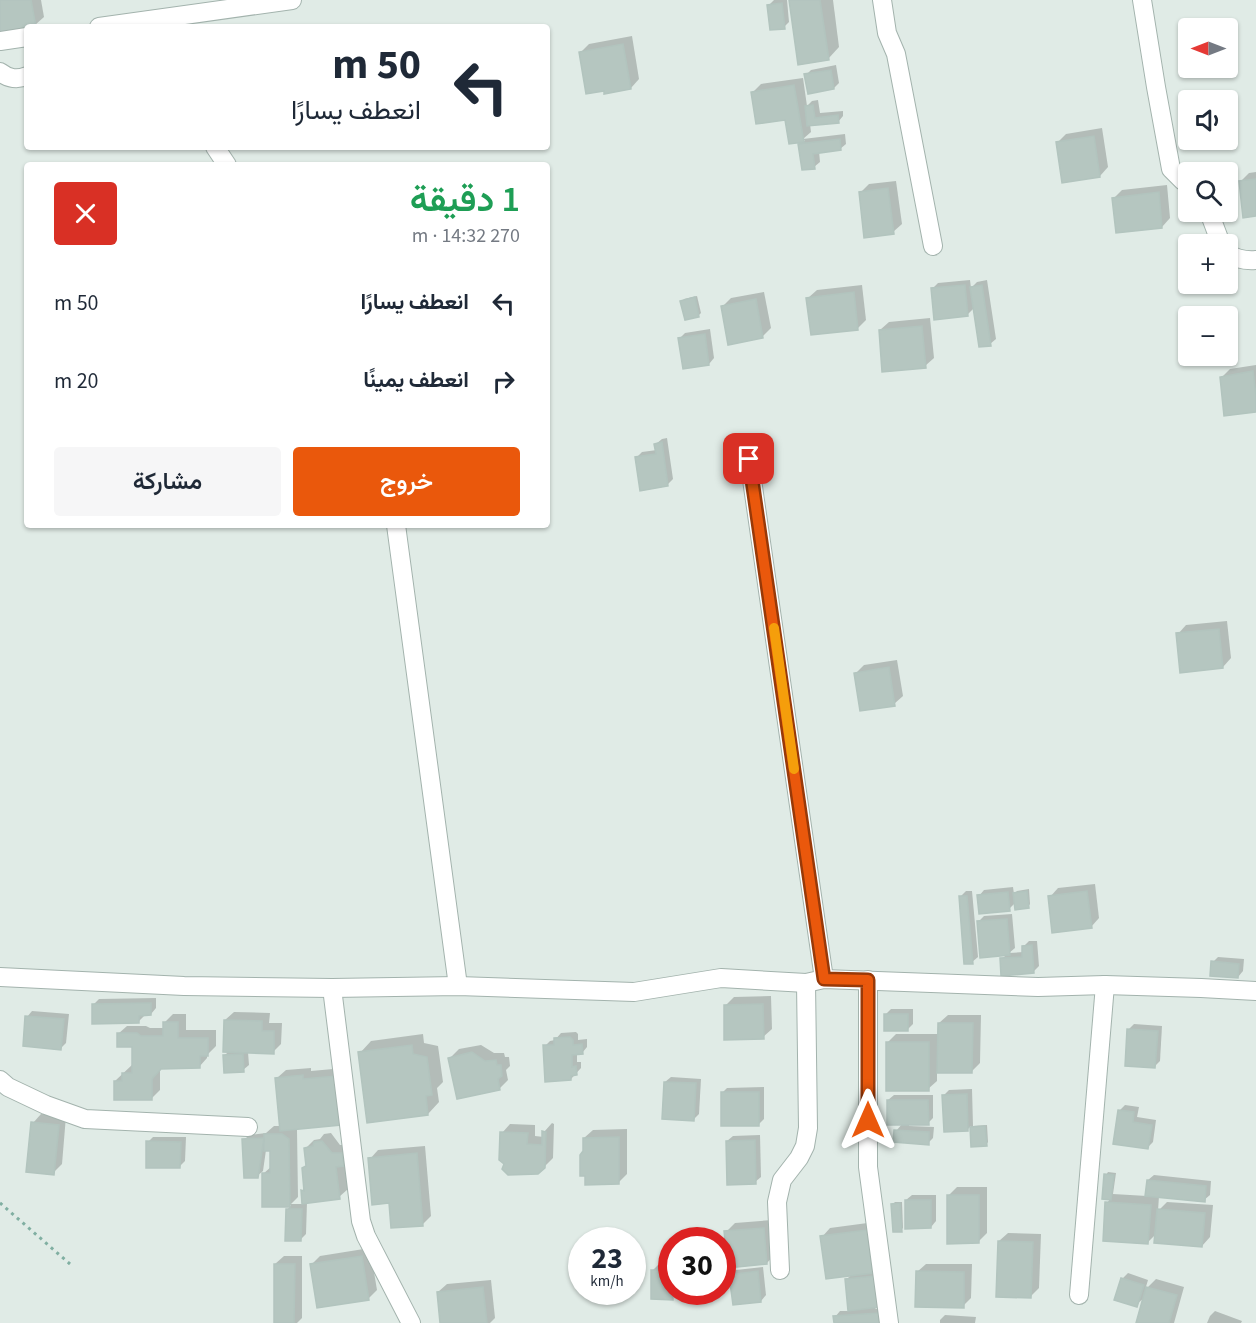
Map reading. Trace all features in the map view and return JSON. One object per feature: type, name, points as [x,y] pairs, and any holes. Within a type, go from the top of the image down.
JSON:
[{"type":"street","points":[[120,24],[292,0]]},
{"type":"street","points":[[882,0],[887,33],[896,54],[933,246]]},
{"type":"street","points":[[1143,0],[1171,169],[1178,175]]},
{"type":"street","points":[[0,41],[24,37]]},
{"type":"street","points":[[0,72],[7,78],[24,77]]},
{"type":"street","points":[[1238,258],[1256,260]]},
{"type":"street","points":[[749,459],[824,979]]},
{"type":"street","points":[[396,528],[458,986]]},
{"type":"street","points":[[0,977],[184,986],[332,988],[458,986],[634,992],[721,978],[806,983],[824,979],[1038,987],[1106,985],[1256,991]]},
{"type":"street","points":[[868,980],[868,1167],[889,1323]]},
{"type":"street","points":[[780,1270],[777,1202],[782,1180],[805,1146],[808,1128],[806,983]]},
{"type":"street","points":[[1079,1295],[1106,985]]},
{"type":"street","points":[[332,988],[361,1221],[366,1236],[411,1323]]},
{"type":"street","points":[[0,1080],[8,1087],[46,1105],[85,1119],[248,1127]]},
{"type":"path","points":[[0,1203],[70,1264]]},
{"type":"building","points":[[0,0],[31,0],[35,24],[24,24],[24,29],[0,33]]},
{"type":"building","points":[[789,0],[820,0],[829,60],[798,65]]},
{"type":"building","points":[[782,3],[785,29],[770,30],[767,5]]},
{"type":"building","points":[[623,44],[631,89],[604,94],[604,91],[586,94],[579,52]]},
{"type":"building","points":[[831,70],[834,89],[808,94],[804,74]]},
{"type":"building","points":[[794,85],[804,142],[789,144],[785,120],[756,124],[751,92]]},
{"type":"building","points":[[813,105],[815,118],[838,115],[839,123],[807,126],[805,106]]},
{"type":"building","points":[[1094,136],[1100,177],[1062,183],[1056,142]]},
{"type":"building","points":[[840,139],[841,150],[813,154],[815,169],[802,170],[798,144]]},
{"type":"building","points":[[1256,179],[1256,216],[1243,218],[1239,181]]},
{"type":"building","points":[[888,188],[894,234],[864,238],[859,192]]},
{"type":"building","points":[[1159,192],[1162,228],[1116,233],[1112,198]]},
{"type":"building","points":[[965,285],[968,316],[934,320],[931,288]]},
{"type":"building","points":[[982,285],[991,346],[979,347],[970,287]]},
{"type":"building","points":[[854,292],[858,330],[811,335],[806,298]]},
{"type":"building","points":[[695,297],[699,317],[685,320],[680,301]]},
{"type":"building","points":[[756,299],[763,338],[728,345],[721,306]]},
{"type":"building","points":[[922,326],[926,368],[882,372],[879,330]]},
{"type":"building","points":[[705,334],[709,365],[683,369],[678,338]]},
{"type":"building","points":[[1253,371],[1256,412],[1224,416],[1220,377]]},
{"type":"building","points":[[662,442],[668,486],[640,491],[635,457],[656,454],[654,444]]},
{"type":"building","points":[[1219,629],[1223,668],[1180,673],[1176,633]]},
{"type":"building","points":[[889,667],[895,706],[860,711],[854,673]]},
{"type":"building","points":[[1027,891],[1029,908],[1015,910],[1013,893]]},
{"type":"building","points":[[1087,891],[1092,928],[1052,933],[1048,896]]},
{"type":"building","points":[[1008,892],[1010,911],[979,914],[977,895]]},
{"type":"building","points":[[959,896],[967,896],[973,964],[964,964]]},
{"type":"building","points":[[1007,919],[1010,955],[980,958],[977,921]]},
{"type":"building","points":[[1032,945],[1034,973],[1001,976],[1000,958],[1022,957],[1022,946]]},
{"type":"building","points":[[1211,961],[1239,964],[1238,978],[1210,976]]},
{"type":"building","points":[[151,1003],[151,1015],[139,1016],[139,1023],[92,1024],[92,1004]]},
{"type":"building","points":[[763,1004],[764,1039],[724,1040],[724,1005]]},
{"type":"building","points":[[884,1014],[908,1014],[908,1031],[884,1031]]},
{"type":"building","points":[[25,1016],[64,1019],[61,1050],[23,1046]]},
{"type":"building","points":[[224,1020],[262,1021],[262,1031],[274,1031],[274,1054],[223,1052]]},
{"type":"building","points":[[163,1022],[178,1022],[178,1038],[208,1038],[208,1056],[200,1056],[200,1068],[161,1069],[152,1079],[152,1100],[114,1100],[114,1081],[122,1081],[122,1073],[132,1073],[132,1047],[117,1047],[117,1033],[163,1036]]},
{"type":"building","points":[[938,1023],[973,1023],[972,1073],[937,1073]]},
{"type":"building","points":[[1127,1029],[1158,1031],[1155,1068],[1125,1066]]},
{"type":"building","points":[[570,1037],[573,1045],[582,1044],[583,1054],[572,1055],[572,1067],[576,1066],[577,1075],[571,1076],[571,1080],[545,1082],[543,1045],[554,1045],[554,1038]]},
{"type":"building","points":[[886,1042],[929,1042],[929,1091],[886,1091]]},
{"type":"building","points":[[412,1045],[413,1054],[427,1057],[432,1095],[426,1096],[428,1115],[367,1123],[358,1052]]},
{"type":"building","points":[[472,1052],[485,1061],[496,1060],[497,1065],[501,1065],[502,1076],[498,1079],[500,1090],[457,1099],[448,1058]]},
{"type":"building","points":[[243,1054],[244,1072],[224,1073],[223,1055]]},
{"type":"building","points":[[303,1075],[303,1079],[336,1076],[341,1125],[280,1131],[275,1078]]},
{"type":"building","points":[[664,1082],[696,1083],[694,1121],[662,1119]]},
{"type":"building","points":[[721,1092],[759,1092],[759,1126],[721,1126]]},
{"type":"building","points":[[967,1094],[968,1131],[944,1132],[942,1095]]},
{"type":"building","points":[[887,1100],[928,1100],[929,1125],[887,1125]]},
{"type":"building","points":[[1118,1110],[1134,1112],[1133,1122],[1152,1125],[1148,1149],[1113,1144]]},
{"type":"building","points":[[31,1122],[59,1125],[54,1175],[26,1172]]},
{"type":"building","points":[[985,1126],[987,1146],[971,1147],[970,1127]]},
{"type":"building","points":[[894,1130],[929,1132],[929,1145],[893,1142]]},
{"type":"building","points":[[542,1131],[546,1132],[545,1168],[538,1174],[508,1175],[502,1169],[504,1164],[499,1160],[500,1132],[528,1133],[527,1144],[542,1145]]},
{"type":"building","points":[[264,1134],[282,1134],[289,1139],[290,1207],[262,1207],[262,1173],[270,1173],[270,1151],[264,1151]]},
{"type":"building","points":[[619,1137],[619,1184],[585,1185],[585,1176],[580,1176],[583,1138]]},
{"type":"building","points":[[264,1138],[258,1178],[244,1178],[242,1139]]},
{"type":"building","points":[[755,1140],[756,1184],[727,1185],[726,1141]]},
{"type":"building","points":[[146,1141],[181,1142],[180,1168],[146,1168]]},
{"type":"building","points":[[322,1141],[332,1153],[342,1153],[344,1166],[336,1167],[340,1199],[302,1204],[301,1190],[304,1191],[302,1168],[306,1166],[304,1148],[313,1146],[314,1142]]},
{"type":"building","points":[[417,1153],[423,1226],[391,1228],[389,1203],[372,1205],[368,1158]]},
{"type":"building","points":[[1104,1174],[1114,1175],[1111,1200],[1102,1199]]},
{"type":"building","points":[[1147,1180],[1206,1186],[1205,1202],[1145,1196]]},
{"type":"building","points":[[947,1195],[979,1195],[979,1243],[947,1244]]},
{"type":"building","points":[[905,1200],[931,1200],[931,1228],[905,1229]]},
{"type":"building","points":[[1105,1202],[1151,1205],[1148,1244],[1103,1241]]},
{"type":"building","points":[[900,1203],[902,1232],[893,1232],[891,1204]]},
{"type":"building","points":[[286,1209],[302,1209],[301,1241],[285,1241]]},
{"type":"building","points":[[1157,1209],[1205,1213],[1202,1247],[1154,1243]]},
{"type":"building","points":[[764,1228],[767,1264],[736,1267],[736,1230]]},
{"type":"building","points":[[867,1230],[873,1273],[826,1279],[820,1236]]},
{"type":"building","points":[[998,1241],[1033,1242],[1031,1298],[996,1297]]},
{"type":"building","points":[[362,1256],[369,1300],[317,1308],[310,1264]]},
{"type":"building","points":[[274,1264],[295,1264],[294,1323],[274,1323]]},
{"type":"building","points":[[651,1270],[658,1270],[658,1299],[651,1299]]},
{"type":"building","points":[[758,1271],[761,1302],[736,1305],[736,1274]]},
{"type":"building","points":[[916,1271],[964,1272],[964,1308],[915,1307]]},
{"type":"building","points":[[876,1276],[879,1307],[848,1311],[845,1279]]},
{"type":"building","points":[[1121,1278],[1144,1285],[1137,1307],[1114,1300]]},
{"type":"building","points":[[483,1287],[487,1323],[440,1323],[437,1292]]},
{"type":"building","points":[[1146,1287],[1177,1295],[1169,1323],[1136,1323]]},
{"type":"building","points":[[879,1313],[880,1323],[834,1323],[833,1316]]},
{"type":"slow traffic","points":[[774,628],[794,769]]},
{"type":"route","points":[[749,459],[824,979],[868,980],[868,1120]]}]
